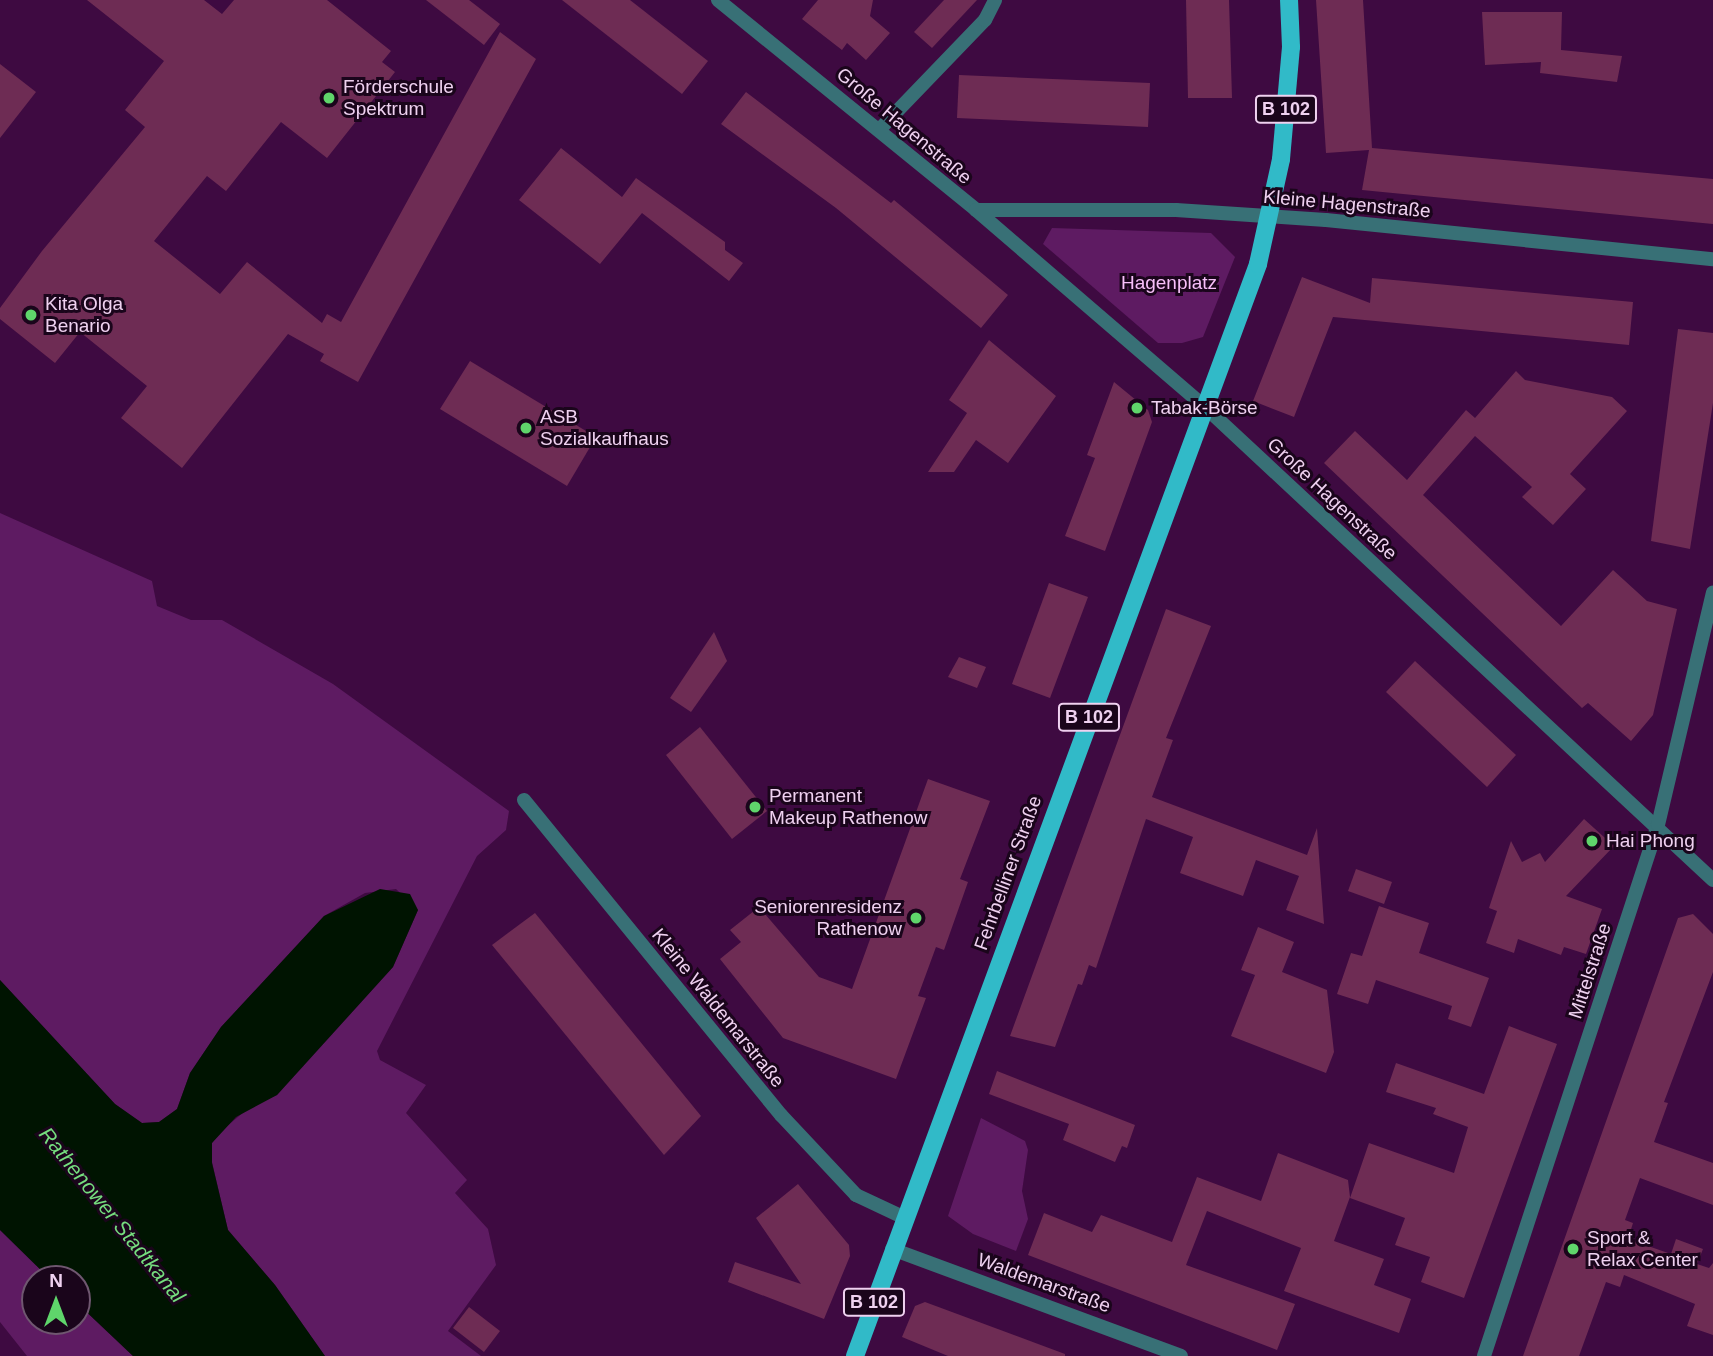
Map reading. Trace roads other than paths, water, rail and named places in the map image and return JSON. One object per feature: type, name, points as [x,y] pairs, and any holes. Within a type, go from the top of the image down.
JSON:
[{"type":"main road","name":"B 102","points":[[1205,407],[1272,217],[1285,124],[1289,0]]},
{"type":"main road","name":"Fehrbelliner Straße","points":[[855,1356],[903,1217],[1205,407]]},
{"type":"street","name":"Große Hagenstraße","points":[[718,0],[976,210],[1205,407],[1658,824],[1713,880]]},
{"type":"street","points":[[879,130],[985,20],[995,0]]},
{"type":"street","name":"Kleine Hagenstraße","points":[[976,210],[1176,210],[1713,259]]},
{"type":"street","name":"Mittelstraße","points":[[1484,1356],[1658,824],[1713,592]]},
{"type":"street","name":"Kleine Waldemarstraße","points":[[524,800],[780,1115],[856,1195],[903,1217]]},
{"type":"street","name":"Waldemarstraße","points":[[892,1248],[1181,1356]]},
{"type":"water","name":"Rathenower Stadtkanal","points":[[380,889],[410,894],[418,910],[393,967],[277,1095],[236,1117],[212,1143],[212,1163],[228,1230],[275,1285],[325,1356],[133,1356],[91,1316],[91,1265],[36,1265],[0,1230],[0,980],[115,1104],[142,1123],[159,1122],[177,1109],[190,1073],[221,1027],[324,916]]},
{"type":"place","name":"Förderschule Spektrum","points":[[329,98]]},
{"type":"place","name":"Kita Olga Benario","points":[[31,315]]},
{"type":"place","name":"Tabak-Börse","points":[[1137,408]]},
{"type":"place","name":"ASB Sozialkaufhaus","points":[[526,428]]},
{"type":"place","name":"Permanent Makeup Rathenow","points":[[755,807]]},
{"type":"place","name":"Hai Phong","points":[[1592,841]]},
{"type":"place","name":"Seniorenresidenz Rathenow","points":[[916,918]]},
{"type":"place","name":"Sport & Relax Center","points":[[1573,1249]]},
{"type":"park label","name":"Hagenplatz","points":[[1169,283]]}]
